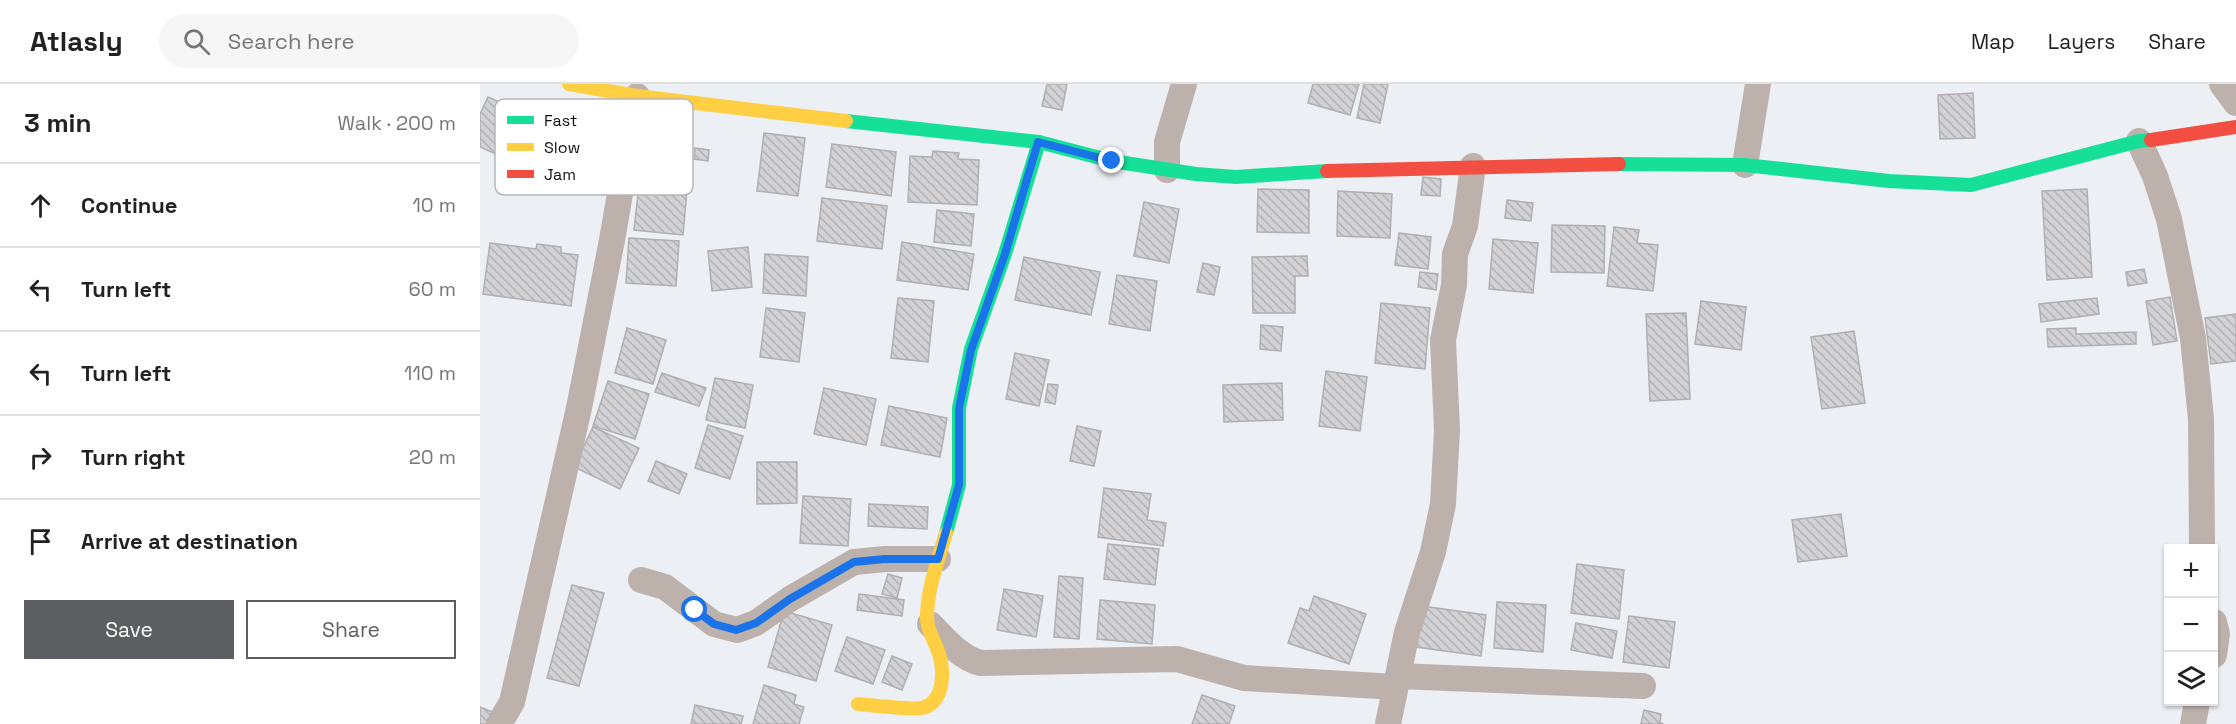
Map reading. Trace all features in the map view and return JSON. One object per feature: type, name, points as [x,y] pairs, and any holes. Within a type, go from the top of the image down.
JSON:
[{"type":"street","points":[[569,84],[661,99]]},
{"type":"street","points":[[1167,170],[1167,142],[1184,84]]},
{"type":"street","points":[[1745,165],[1758,84]]},
{"type":"street","points":[[2222,84],[2236,103]]},
{"type":"street","points":[[693,103],[945,134],[1038,142],[1112,161],[1167,170],[1236,177],[1346,169],[1680,163],[1745,165],[1889,181],[1971,185],[2139,141],[2174,138],[2236,127]]},
{"type":"street","points":[[2139,141],[2155,176],[2169,219],[2193,338],[2202,419],[2202,544]]},
{"type":"street","points":[[858,704],[923,708],[934,700],[940,691],[944,678],[940,656],[927,621],[929,593],[959,485],[959,408],[971,350],[1005,254],[1038,142]]},
{"type":"street","points":[[1388,724],[1407,632],[1433,552],[1443,504],[1447,430],[1443,340],[1454,285],[1455,254],[1465,226],[1473,166]]},
{"type":"street","points":[[499,724],[512,702],[579,408],[620,195]]},
{"type":"street","points":[[641,580],[665,587],[714,624],[736,630],[756,623],[790,599],[854,562],[885,559],[938,559]]},
{"type":"street","points":[[927,621],[958,652],[970,660],[981,663],[1177,659],[1244,678],[1643,686]]},
{"type":"street","points":[[2193,724],[2196,706]]},
{"type":"building","points":[[1047,84],[1067,84],[1062,110],[1042,106]]},
{"type":"building","points":[[1313,84],[1359,84],[1350,115],[1308,103]]},
{"type":"building","points":[[1364,84],[1388,84],[1380,123],[1357,118]]},
{"type":"building","points":[[1973,93],[1975,138],[1940,139],[1938,95]]},
{"type":"building","points":[[488,97],[495,100],[495,154],[480,147],[480,114]]},
{"type":"building","points":[[764,133],[805,138],[798,196],[757,191]]},
{"type":"building","points":[[832,144],[896,152],[891,196],[826,187]]},
{"type":"building","points":[[695,148],[709,150],[708,161],[694,159]]},
{"type":"building","points":[[933,151],[959,153],[958,159],[979,160],[977,205],[908,202],[910,156],[932,157]]},
{"type":"building","points":[[1423,177],[1441,179],[1440,196],[1421,195]]},
{"type":"building","points":[[1258,189],[1309,190],[1309,233],[1257,232]]},
{"type":"building","points":[[2087,189],[2092,277],[2047,280],[2042,191]]},
{"type":"building","points":[[1338,191],[1392,194],[1390,238],[1337,236]]},
{"type":"building","points":[[638,195],[687,195],[683,235],[634,230]]},
{"type":"building","points":[[822,198],[887,206],[882,249],[817,241]]},
{"type":"building","points":[[1507,200],[1533,203],[1531,221],[1505,218]]},
{"type":"building","points":[[1144,202],[1179,209],[1169,263],[1134,256]]},
{"type":"building","points":[[937,210],[974,214],[971,246],[934,242]]},
{"type":"building","points":[[1552,225],[1605,226],[1604,273],[1551,272]]},
{"type":"building","points":[[1614,227],[1639,230],[1637,243],[1658,245],[1653,291],[1607,286]]},
{"type":"building","points":[[1399,233],[1431,237],[1428,269],[1395,265]]},
{"type":"building","points":[[629,238],[679,241],[676,286],[626,283]]},
{"type":"building","points":[[1493,239],[1538,243],[1533,293],[1489,289]]},
{"type":"building","points":[[902,242],[974,254],[968,290],[897,280]]},
{"type":"building","points":[[490,243],[536,249],[537,244],[561,247],[561,253],[578,255],[571,306],[483,294]]},
{"type":"building","points":[[748,247],[752,287],[712,291],[708,251]]},
{"type":"building","points":[[765,254],[808,257],[806,296],[763,293]]},
{"type":"building","points":[[1307,256],[1308,276],[1295,276],[1295,313],[1253,313],[1252,257]]},
{"type":"building","points":[[1024,257],[1100,272],[1091,315],[1015,300]]},
{"type":"building","points":[[1203,263],[1220,267],[1214,295],[1197,292]]},
{"type":"building","points":[[2144,269],[2147,283],[2128,286],[2126,272]]},
{"type":"building","points":[[1420,272],[1438,274],[1436,290],[1418,287]]},
{"type":"building","points":[[1117,275],[1157,281],[1150,331],[1109,324]]},
{"type":"building","points":[[2170,297],[2177,341],[2153,345],[2146,301]]},
{"type":"building","points":[[898,298],[934,301],[928,362],[891,358]]},
{"type":"building","points":[[2097,298],[2099,314],[2041,322],[2039,304]]},
{"type":"building","points":[[1701,301],[1746,307],[1741,350],[1695,344]]},
{"type":"building","points":[[1381,303],[1430,308],[1425,369],[1375,363]]},
{"type":"building","points":[[766,308],[805,313],[799,362],[760,357]]},
{"type":"building","points":[[1686,313],[1690,399],[1650,401],[1646,314]]},
{"type":"building","points":[[2236,314],[2236,361],[2211,364],[2205,318]]},
{"type":"building","points":[[1261,325],[1283,327],[1281,351],[1260,349]]},
{"type":"building","points":[[627,328],[666,340],[653,384],[615,373]]},
{"type":"building","points":[[2076,328],[2076,334],[2136,332],[2136,344],[2048,347],[2047,329]]},
{"type":"building","points":[[1854,331],[1865,403],[1822,409],[1811,337]]},
{"type":"building","points":[[1015,353],[1049,360],[1039,406],[1006,399]]},
{"type":"building","points":[[1326,371],[1367,377],[1360,431],[1319,426]]},
{"type":"building","points":[[662,373],[706,388],[699,406],[655,392]]},
{"type":"building","points":[[715,378],[753,385],[745,428],[706,420]]},
{"type":"building","points":[[608,381],[649,394],[635,439],[593,426]]},
{"type":"building","points":[[1282,383],[1283,420],[1224,422],[1223,385]]},
{"type":"building","points":[[1048,384],[1058,385],[1055,404],[1045,402]]},
{"type":"building","points":[[824,388],[876,399],[866,445],[814,434]]},
{"type":"building","points":[[889,406],[947,418],[940,457],[881,445]]},
{"type":"building","points":[[708,425],[743,436],[730,479],[695,468]]},
{"type":"building","points":[[1077,426],[1101,431],[1094,466],[1070,461]]},
{"type":"building","points":[[593,427],[639,448],[620,489],[574,467]]},
{"type":"building","points":[[656,461],[687,474],[679,494],[648,481]]},
{"type":"building","points":[[757,462],[797,462],[797,503],[757,504]]},
{"type":"building","points":[[1104,488],[1151,494],[1147,520],[1166,523],[1163,546],[1098,537]]},
{"type":"building","points":[[803,496],[851,499],[848,546],[800,543]]},
{"type":"building","points":[[869,504],[928,507],[927,529],[868,526]]},
{"type":"building","points":[[1841,514],[1847,556],[1798,562],[1792,520]]},
{"type":"building","points":[[1108,544],[1159,549],[1155,585],[1104,579]]},
{"type":"building","points":[[1577,564],[1624,570],[1619,619],[1571,613]]},
{"type":"building","points":[[888,574],[902,578],[897,598],[882,594]]},
{"type":"building","points":[[1059,576],[1083,578],[1079,639],[1054,637]]},
{"type":"building","points":[[572,585],[604,593],[579,686],[547,678]]},
{"type":"building","points":[[1004,589],[1043,596],[1036,637],[997,630]]},
{"type":"building","points":[[859,594],[904,600],[902,616],[857,610]]},
{"type":"building","points":[[1314,596],[1366,614],[1349,664],[1288,643],[1300,608],[1309,611]]},
{"type":"building","points":[[1100,600],[1155,605],[1152,644],[1097,639]]},
{"type":"building","points":[[1497,602],[1546,605],[1543,652],[1494,648]]},
{"type":"building","points":[[1422,606],[1486,615],[1481,656],[1416,647]]},
{"type":"building","points":[[784,611],[832,625],[816,681],[768,667]]},
{"type":"building","points":[[1629,616],[1675,622],[1669,668],[1623,662]]},
{"type":"building","points":[[1576,623],[1617,631],[1612,658],[1571,650]]},
{"type":"building","points":[[847,637],[885,650],[873,684],[835,671]]},
{"type":"building","points":[[892,656],[912,664],[902,690],[882,682]]},
{"type":"building","points":[[764,685],[796,695],[794,704],[804,707],[799,724],[753,724]]},
{"type":"building","points":[[1202,695],[1235,706],[1229,724],[1192,724]]},
{"type":"building","points":[[695,705],[743,716],[741,724],[691,724]]},
{"type":"building","points":[[480,707],[492,712],[487,724],[480,724]]},
{"type":"building","points":[[1644,710],[1661,714],[1660,723],[1664,724],[1641,724]]},
{"type":"traffic: fast","points":[[846,121],[1039,142],[1112,161],[1196,174],[1236,177],[1327,171]]},
{"type":"traffic: fast","points":[[1619,164],[1745,165],[1889,181],[1971,185],[2139,141],[2151,140]]},
{"type":"traffic: fast","points":[[946,533],[959,485],[959,408],[971,349],[1005,254],[1039,142]]},
{"type":"traffic: slow","points":[[569,84],[662,99]]},
{"type":"traffic: slow","points":[[693,103],[846,121]]},
{"type":"traffic: slow","points":[[858,704],[922,708],[935,700],[941,687],[941,664],[939,652],[929,628],[927,607],[946,533]]},
{"type":"traffic: jam","points":[[2151,140],[2236,127]]},
{"type":"traffic: jam","points":[[1327,171],[1619,164]]},
{"type":"route","points":[[695,610],[714,624],[736,630],[756,623],[790,599],[854,562],[885,559],[938,559],[959,485],[959,408],[971,350],[1005,254],[1038,142],[1112,161]]}]
